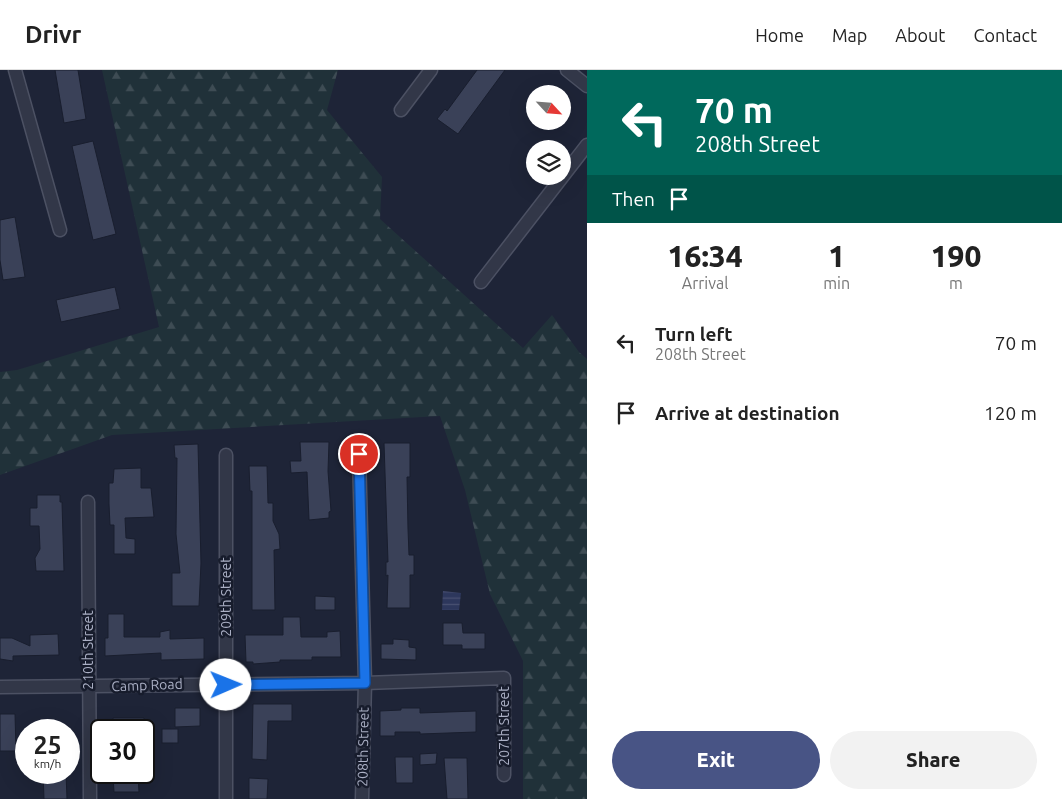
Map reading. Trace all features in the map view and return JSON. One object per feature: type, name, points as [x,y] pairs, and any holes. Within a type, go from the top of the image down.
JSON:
[{"type":"street","points":[[15,70],[60,230]]},
{"type":"street","points":[[401,110],[431,70]]},
{"type":"street","points":[[567,70],[587,86]]},
{"type":"street","points":[[481,282],[587,145]]},
{"type":"street","name":"208th Street","points":[[359,454],[365,683],[362,799]]},
{"type":"street","name":"209th Street","points":[[226,455],[226,799]]},
{"type":"street","name":"210th Street","points":[[88,502],[90,799]]},
{"type":"street","name":"Camp Road","points":[[0,687],[88,687],[178,683],[226,685],[365,683],[504,678]]},
{"type":"street","name":"207th Street","points":[[504,678],[504,775]]},
{"type":"green space","points":[[102,70],[338,70],[327,110],[382,177],[380,219],[523,348],[552,315],[579,352],[587,359],[587,799],[523,799],[523,661],[490,594],[465,490],[440,416],[112,435],[0,475],[0,372],[17,370],[159,327]]},
{"type":"water","points":[[443,591],[461,593],[459,610],[442,610]]},
{"type":"building","points":[[55,70],[78,70],[86,119],[64,123]]},
{"type":"building","points":[[477,70],[505,70],[458,134],[437,119],[445,109],[447,111]]},
{"type":"building","points":[[93,141],[116,234],[93,240],[72,146]]},
{"type":"building","points":[[15,217],[25,277],[3,280],[0,260],[0,220]]},
{"type":"building","points":[[115,287],[120,309],[61,322],[56,300]]},
{"type":"building","points":[[300,442],[329,442],[328,471],[331,511],[329,512],[329,518],[309,520],[307,472],[291,473],[290,461],[301,461]]},
{"type":"building","points":[[384,443],[410,443],[410,477],[407,477],[408,529],[409,555],[414,555],[414,575],[410,575],[410,608],[387,608],[388,575],[386,576],[386,562],[388,562]]},
{"type":"building","points":[[198,444],[201,563],[199,606],[172,606],[172,573],[180,573],[176,534],[177,458],[175,458],[174,445]]},
{"type":"building","points":[[249,466],[267,466],[268,503],[273,503],[273,521],[279,534],[280,549],[274,550],[275,610],[252,610],[252,491],[250,491]]},
{"type":"building","points":[[141,468],[141,488],[151,488],[154,517],[125,518],[126,538],[135,539],[135,554],[114,554],[114,525],[110,525],[109,483],[113,483],[114,469]]},
{"type":"building","points":[[37,495],[60,495],[60,502],[62,502],[64,571],[36,571],[35,558],[40,549],[39,526],[30,526],[30,508],[37,508]]},
{"type":"building","points":[[315,596],[335,597],[335,610],[315,610]]},
{"type":"building","points":[[108,614],[124,614],[124,637],[160,637],[160,632],[170,630],[170,639],[204,638],[204,659],[161,660],[161,653],[105,656],[105,638],[108,638]]},
{"type":"building","points":[[283,617],[300,617],[301,637],[327,637],[327,632],[340,631],[341,657],[312,657],[312,660],[280,660],[280,662],[253,664],[253,662],[246,662],[245,635],[283,635]]},
{"type":"building","points":[[443,623],[462,623],[463,633],[485,633],[485,649],[462,649],[462,645],[443,645]]},
{"type":"building","points":[[58,634],[59,655],[13,656],[13,661],[0,659],[0,638],[12,638],[30,646],[30,635]]},
{"type":"building","points":[[393,639],[409,640],[409,647],[416,648],[416,660],[381,659],[381,644],[393,644]]},
{"type":"building","points":[[253,704],[292,704],[292,721],[268,721],[267,760],[252,759]]},
{"type":"building","points":[[175,708],[200,708],[200,726],[175,727]]},
{"type":"building","points":[[401,708],[420,708],[420,713],[476,711],[476,732],[420,734],[420,732],[395,732],[395,736],[380,736],[380,711],[401,710]]},
{"type":"building","points":[[0,714],[15,714],[15,751],[0,751]]},
{"type":"building","points":[[113,718],[144,718],[144,719]]},
{"type":"building","points":[[162,729],[178,729],[178,743],[162,743]]},
{"type":"building","points":[[437,753],[436,764],[420,765],[420,754]]},
{"type":"building","points":[[395,757],[413,757],[413,783],[396,783]]},
{"type":"building","points":[[444,758],[467,758],[468,799],[447,799]]},
{"type":"building","points":[[249,778],[268,779],[267,799],[249,799]]},
{"type":"building","points":[[43,784],[66,784],[67,799],[44,799]]},
{"type":"building","points":[[114,784],[139,784],[139,792],[114,792]]},
{"type":"route","points":[[226,685],[365,683],[359,454]]}]
